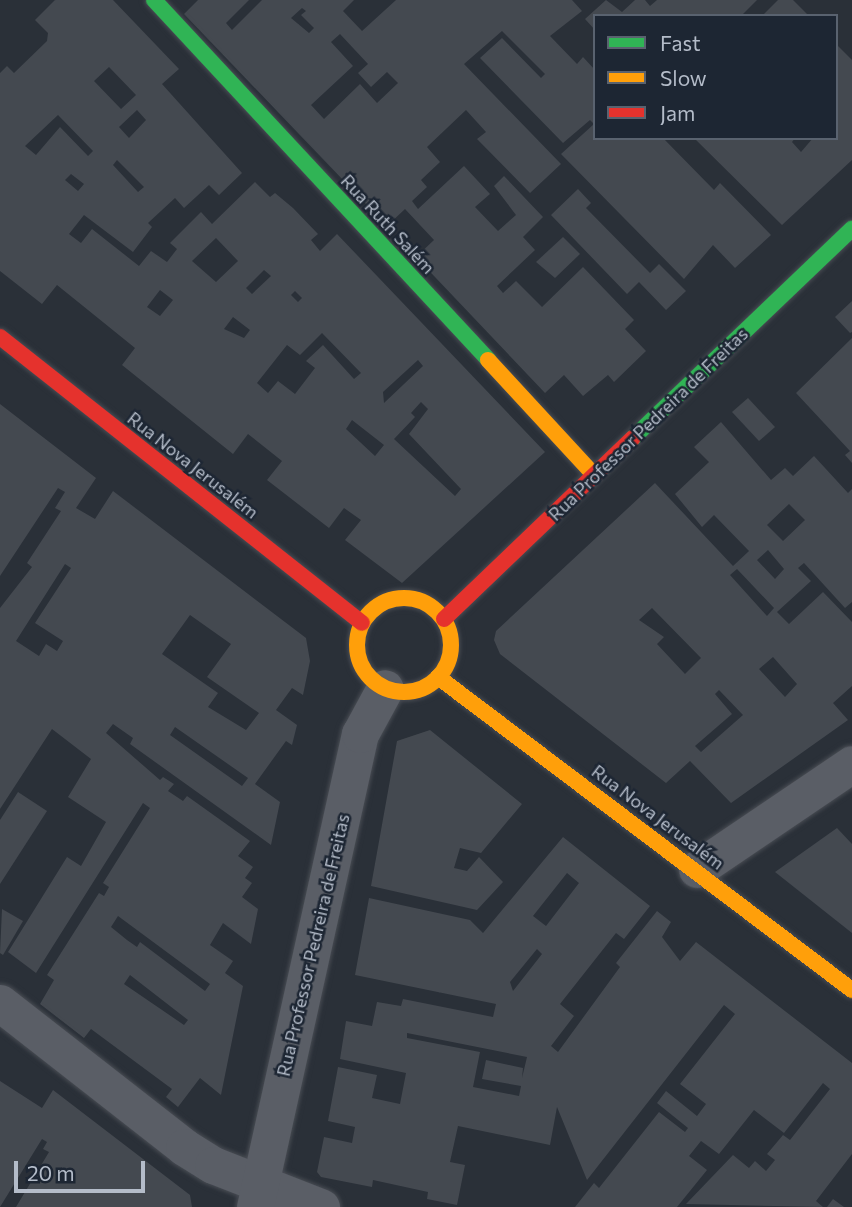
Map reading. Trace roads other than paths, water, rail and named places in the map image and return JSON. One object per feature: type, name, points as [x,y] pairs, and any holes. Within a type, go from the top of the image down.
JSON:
[{"type":"street","name":"Rua Ruth Salém","points":[[153,0],[594,475]]},
{"type":"street","name":"Rua Professor Pedreira de Freitas","points":[[444,619],[852,229]]},
{"type":"street","name":"Rua Nova Jerusalém","points":[[0,337],[362,623]]},
{"type":"street","points":[[402,598],[426,602],[444,619],[450,655],[438,677],[413,691],[385,688],[372,680],[359,660],[362,623],[379,605],[402,598]]},
{"type":"street","name":"Rua Nova Jerusalém","points":[[438,677],[697,869],[852,990]]},
{"type":"street","name":"Rua Professor Pedreira de Freitas","points":[[257,1196],[360,734],[385,688]]},
{"type":"street","points":[[697,869],[852,764]]},
{"type":"street","points":[[0,1003],[184,1147],[257,1196],[321,1207]]}]
